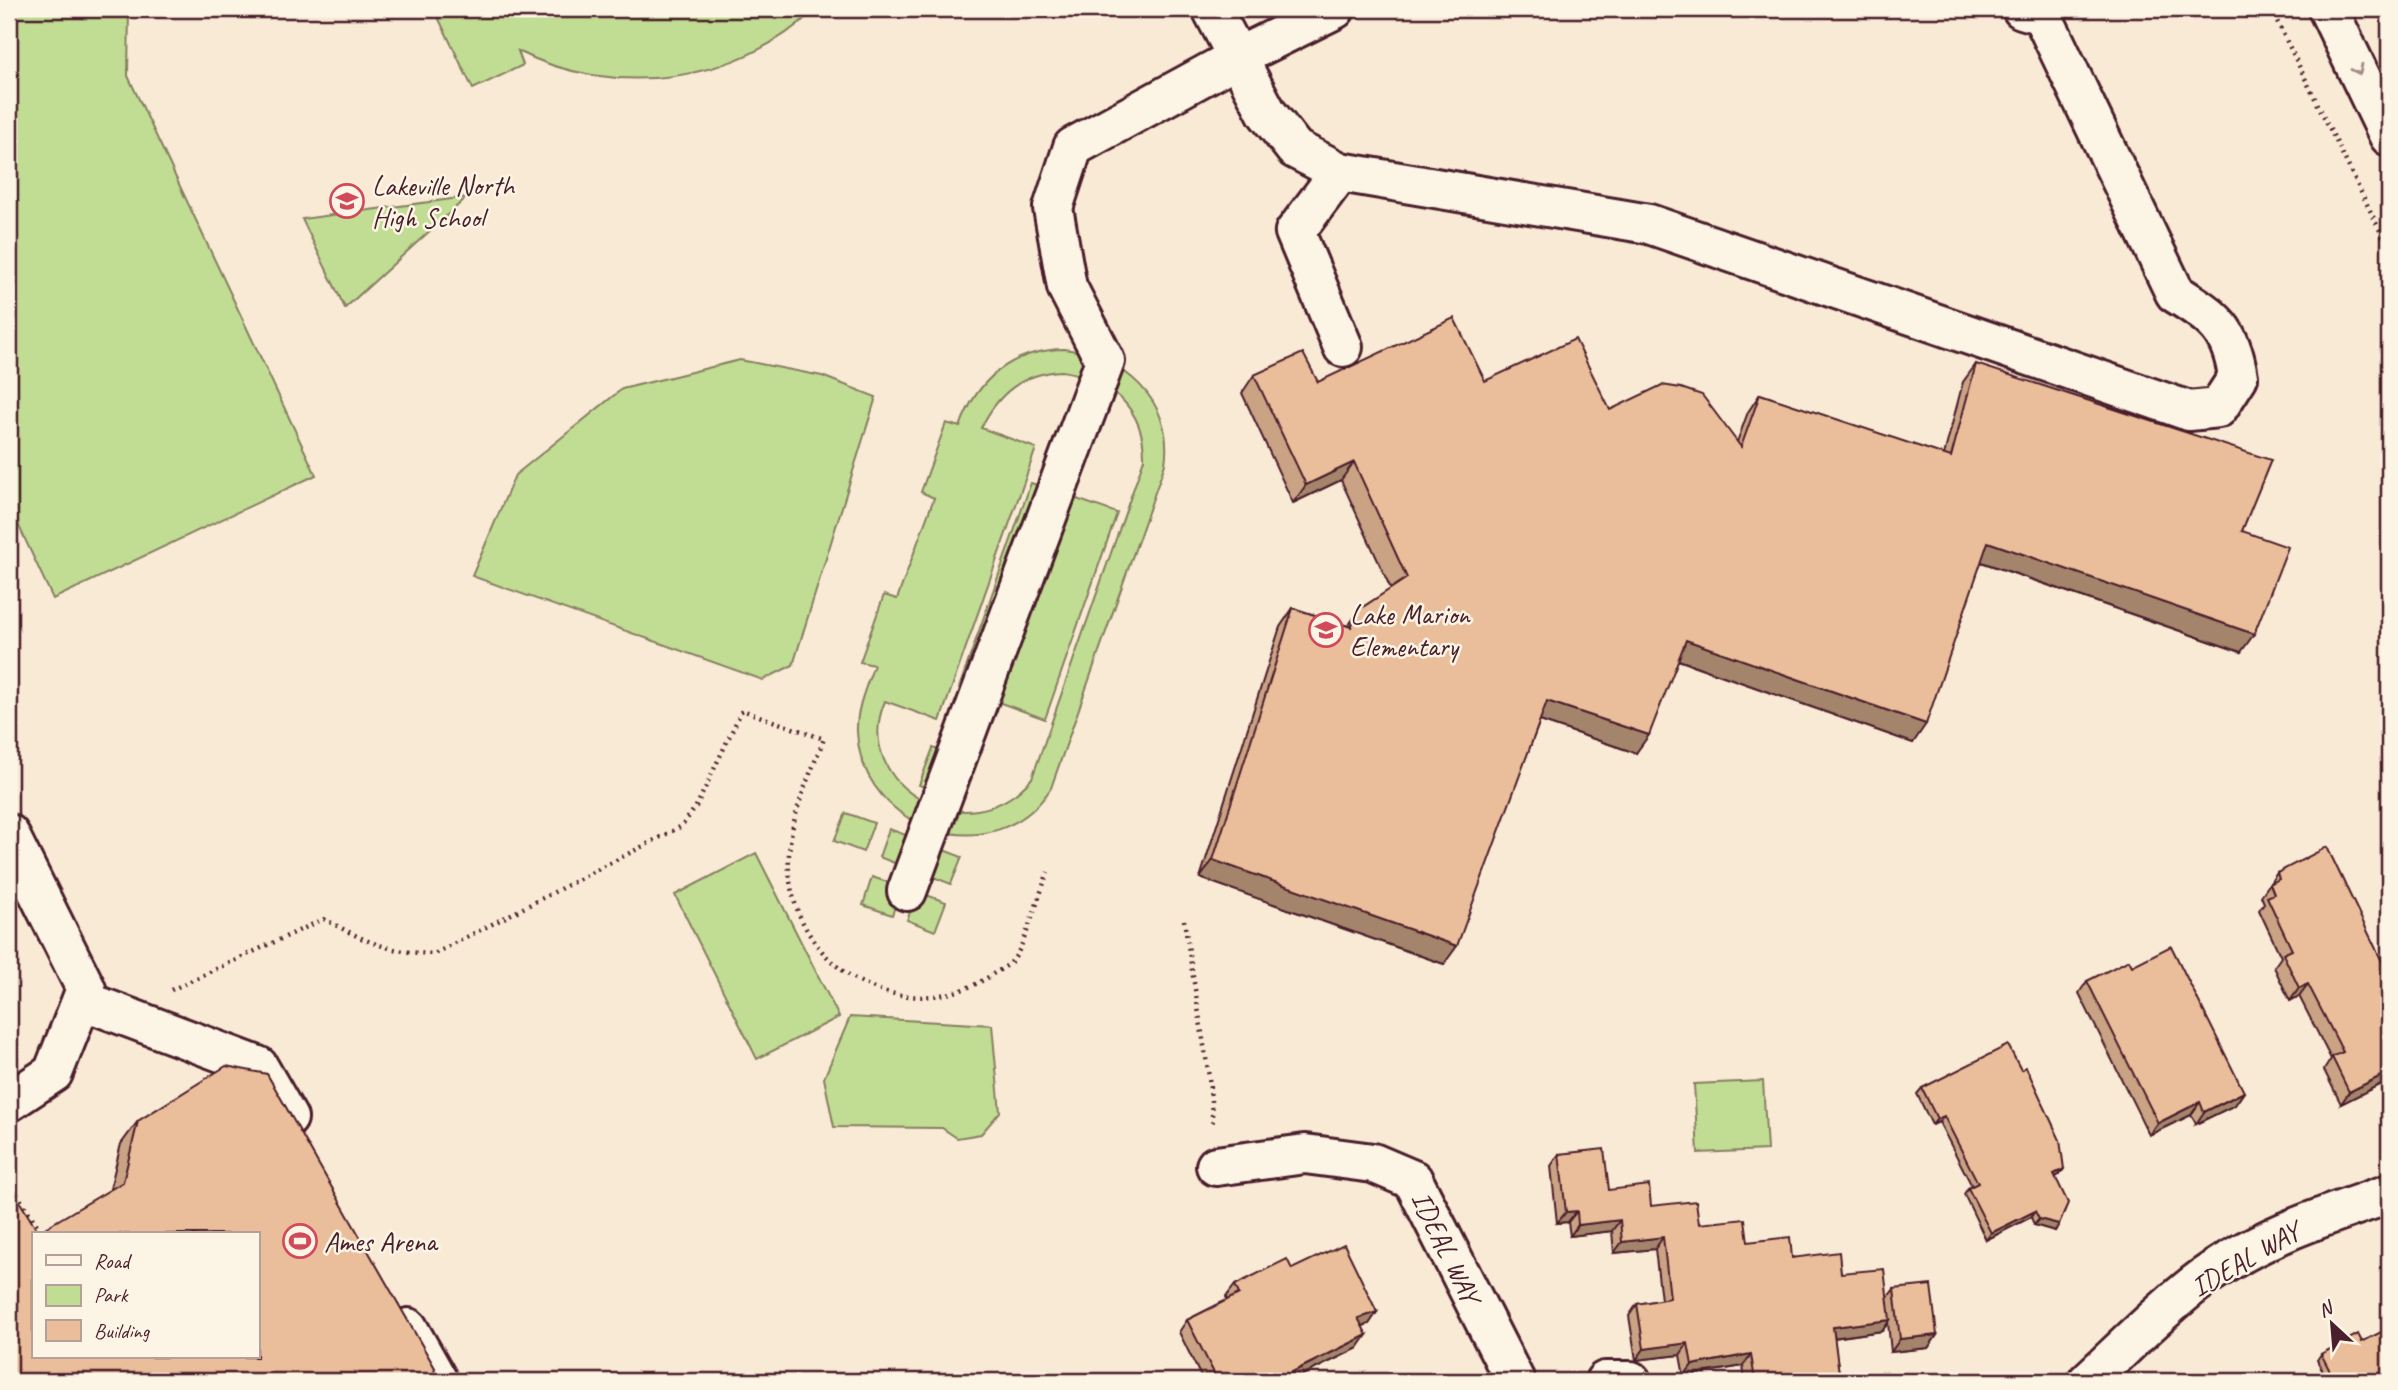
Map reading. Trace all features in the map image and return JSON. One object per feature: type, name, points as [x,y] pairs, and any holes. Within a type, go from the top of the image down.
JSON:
[{"type":"street","points":[[1212,9],[1266,113],[1295,149],[1339,172],[1650,224],[2189,411],[2218,408],[2238,377],[2234,346],[2209,314],[2175,293],[2042,15],[2022,9]]},
{"type":"street","points":[[907,891],[1105,361],[1067,287],[1053,208],[1073,147],[1238,57],[1335,9]]},
{"type":"street","points":[[2328,9],[2389,136]]},
{"type":"street","points":[[1339,172],[1295,232],[1343,347]]},
{"type":"street","points":[[9,834],[86,989],[53,1073],[9,1102]]},
{"type":"street","points":[[82,1000],[258,1066],[307,1151]]},
{"type":"street","name":"IDEAL WAY","points":[[1216,1166],[1305,1154],[1373,1163],[1413,1180],[1515,1381]]},
{"type":"street","name":"IDEAL WAY","points":[[2088,1381],[2173,1303],[2227,1263],[2290,1229],[2335,1210],[2389,1195]]},
{"type":"street","points":[[390,1296],[438,1381]]},
{"type":"street","points":[[1605,1381],[1632,1381]]},
{"type":"path","points":[[2271,9],[2389,249]]},
{"type":"path","points":[[120,1014],[324,919],[365,941],[397,952],[434,954],[682,825],[697,805],[742,710],[824,739],[792,821],[789,873],[802,918],[818,945],[824,954],[855,980],[889,995],[930,996],[970,988],[1014,961],[1048,872]]},
{"type":"path","points":[[1184,920],[1209,1077],[1216,1166]]},
{"type":"path","points":[[9,1182],[42,1232]]},
{"type":"green space","points":[[9,9],[129,9],[128,76],[316,475],[53,599],[9,505]]},
{"type":"green space","points":[[434,9],[815,9],[784,34],[750,54],[712,68],[673,76],[633,79],[593,75],[555,66],[518,51],[523,65],[473,89]]},
{"type":"green space","points":[[467,197],[345,308],[302,219]]},
{"type":"green space","points":[[1064,349],[1085,353],[1106,361],[1140,385],[1153,401],[1162,420],[1166,441],[1165,464],[1051,788],[1027,814],[998,830],[967,834],[935,830],[906,816],[882,795],[865,767],[857,723],[862,698],[874,665],[860,662],[884,595],[897,599],[934,498],[921,492],[946,423],[960,427],[976,395],[999,370],[1013,361],[1045,351]],"holes":[[[1062,371],[1109,388],[1121,398],[1138,425],[1143,441],[1144,459],[1032,778],[1006,800],[977,810],[948,809],[921,800],[899,783],[884,760],[878,732],[885,701],[940,721],[1036,448],[981,428],[1004,395],[1024,381]]]},
{"type":"green space","points":[[740,360],[822,376],[876,397],[793,665],[763,680],[472,576],[515,475],[622,389]]},
{"type":"green space","points":[[1031,483],[1117,513],[1045,719],[959,688]]},
{"type":"green space","points":[[933,748],[970,762],[956,799],[919,785]]},
{"type":"green space","points":[[846,813],[874,823],[863,852],[834,841]]},
{"type":"green space","points":[[889,829],[917,839],[907,868],[879,857]]},
{"type":"green space","points":[[933,846],[962,857],[951,884],[923,873]]},
{"type":"green space","points":[[756,853],[839,1017],[757,1059],[675,895]]},
{"type":"green space","points":[[872,877],[902,887],[892,915],[863,905]]},
{"type":"green space","points":[[918,892],[946,902],[935,931],[907,920]]},
{"type":"green space","points":[[850,1017],[992,1025],[1000,1112],[981,1134],[957,1138],[942,1128],[834,1127],[824,1078]]},
{"type":"green space","points":[[1763,1081],[1767,1150],[1698,1153],[1694,1084]]},
{"type":"building","points":[[1454,318],[1485,381],[1575,339],[1610,410],[1662,385],[1681,388],[1702,395],[1741,447],[1760,394],[1951,457],[1976,364],[2271,460],[2242,531],[2288,547],[2254,634],[1988,542],[1926,724],[1686,640],[1649,735],[1547,701],[1457,946],[1213,860],[1293,608],[1351,627],[1360,609],[1407,578],[1354,462],[1306,485],[1254,375],[1303,353],[1318,382]]},
{"type":"building","points":[[2327,847],[2389,976],[2389,1072],[2349,1092],[2332,1057],[2343,1052],[2308,984],[2299,988],[2283,954],[2292,950],[2267,897],[2274,894],[2270,884],[2279,879],[2277,873]]},
{"type":"building","points":[[2171,946],[2244,1092],[2204,1112],[2200,1102],[2158,1123],[2087,981],[2129,960],[2132,966]]},
{"type":"building","points":[[2008,1045],[2021,1070],[2026,1067],[2060,1140],[2064,1169],[2054,1174],[2068,1203],[2059,1224],[2039,1219],[2035,1211],[1991,1233],[1968,1188],[1978,1183],[1944,1116],[1937,1119],[1922,1088]]},
{"type":"building","name":"Ames Arena","points":[[226,1066],[267,1074],[435,1368],[432,1381],[9,1381],[9,1184],[38,1232],[123,1182],[138,1121]]},
{"type":"building","points":[[1604,1149],[1609,1190],[1649,1185],[1651,1206],[1696,1201],[1699,1224],[1745,1219],[1748,1242],[1790,1237],[1792,1258],[1839,1252],[1841,1273],[1884,1269],[1890,1320],[1833,1327],[1840,1381],[1755,1381],[1751,1354],[1692,1365],[1688,1343],[1644,1349],[1637,1304],[1670,1298],[1663,1237],[1622,1242],[1620,1220],[1578,1225],[1577,1211],[1566,1212],[1559,1154]]},
{"type":"building","points":[[1344,1244],[1377,1312],[1358,1318],[1367,1335],[1274,1381],[1218,1381],[1187,1320],[1239,1294],[1235,1285],[1287,1259],[1292,1269]]},
{"type":"building","points":[[1931,1285],[1937,1335],[1900,1339],[1894,1289]]},
{"type":"building","points":[[2389,1328],[2389,1381],[2311,1381],[2330,1371],[2321,1354],[2358,1334],[2362,1342]]},
{"type":"place","name":"Lakeville North High School","points":[[347,201]]},
{"type":"place","name":"Lake Marion Elementary","points":[[1326,630]]},
{"type":"place","name":"Ames Arena","points":[[300,1241]]}]
